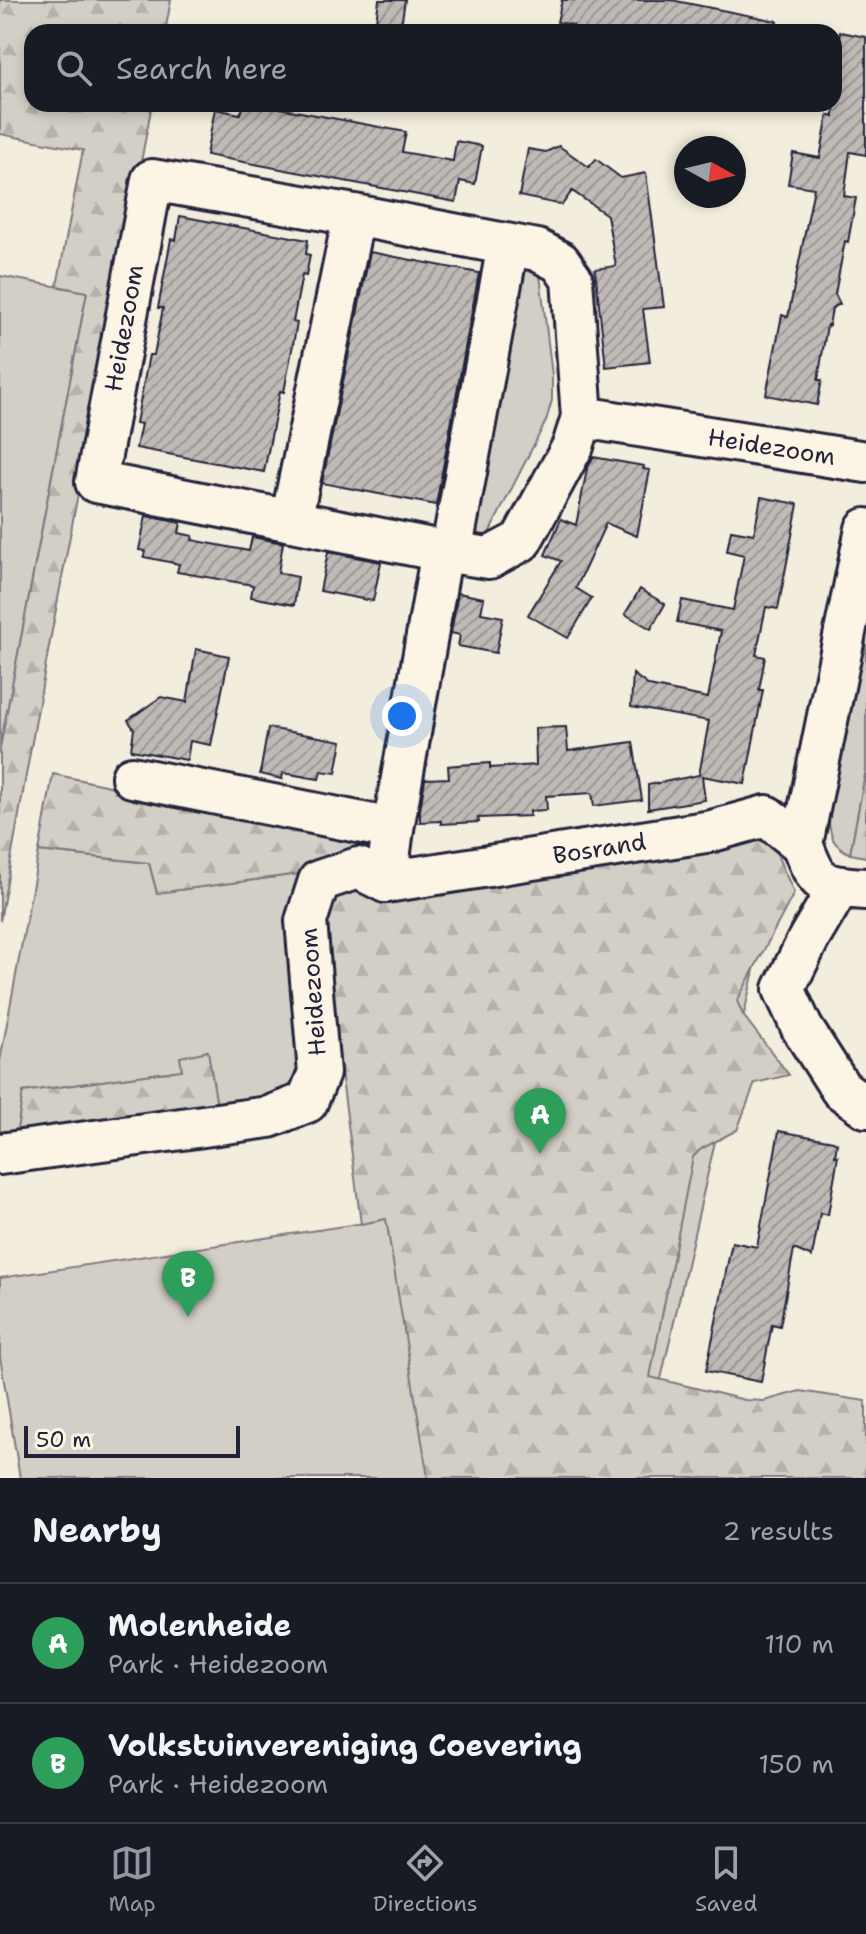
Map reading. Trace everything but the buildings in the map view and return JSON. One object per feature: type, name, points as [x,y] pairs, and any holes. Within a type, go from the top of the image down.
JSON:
[{"type":"street","name":"Heidezoom","points":[[152,180],[354,215],[537,250],[560,262],[572,279],[582,417],[573,446],[521,541],[489,558],[96,482],[152,180]]},
{"type":"street","points":[[291,521],[354,215]]},
{"type":"street","points":[[386,882],[393,829],[446,552],[508,245]]},
{"type":"street","name":"Heidezoom","points":[[582,417],[866,462]]},
{"type":"street","points":[[802,844],[866,529]]},
{"type":"street","points":[[132,777],[393,829]]},
{"type":"street","name":"Bosrand","points":[[386,882],[712,831],[766,816],[802,844],[812,872],[825,883],[852,888]]},
{"type":"street","name":"Heidezoom","points":[[0,1154],[269,1117],[307,1102],[319,1073],[306,921],[319,881],[358,868],[386,882]]},
{"type":"street","points":[[852,888],[809,938],[784,989],[802,1028],[841,1089],[866,1107]]},
{"type":"green space","points":[[0,0],[171,0],[166,24],[24,24],[24,112],[150,112],[0,921],[0,748],[87,292],[57,286],[83,150],[0,134]]},
{"type":"green space","points":[[532,259],[540,275],[552,400],[546,421],[486,539],[473,541],[520,266]]},
{"type":"green space","points":[[0,276],[87,292],[0,748]]},
{"type":"green space","points":[[866,630],[866,770],[850,854],[833,839],[828,815]]},
{"type":"green space","points":[[866,770],[866,857],[850,854]]},
{"type":"green space","points":[[53,774],[133,791],[132,800],[366,842],[364,853],[313,872],[157,893],[149,863],[39,851]]},
{"type":"green space","points":[[775,839],[778,857],[794,893],[737,1001],[743,1015],[789,1075],[755,1083],[737,1130],[701,1149],[693,1157],[650,1377],[745,1400],[764,1401],[800,1391],[866,1401],[866,1478],[428,1478],[386,1219],[361,1224],[320,910],[336,890],[368,879]]},
{"type":"green space","points":[[782,847],[656,1401],[866,1478],[20,1478],[0,1357],[0,1278],[377,1221],[339,906]]},
{"type":"green space","points":[[39,851],[149,863],[157,893],[313,872],[315,1068],[296,1095],[217,1106],[207,1051],[183,1070],[24,1092],[16,1136],[0,1138],[0,1061]]},
{"type":"green space","points":[[208,1051],[217,1106],[16,1136],[23,1092],[182,1070],[180,1057]]},
{"type":"place","name":"Molenheide","points":[[540,1154]]},
{"type":"place","name":"Volkstuinvereniging Coevering","points":[[188,1317]]}]
